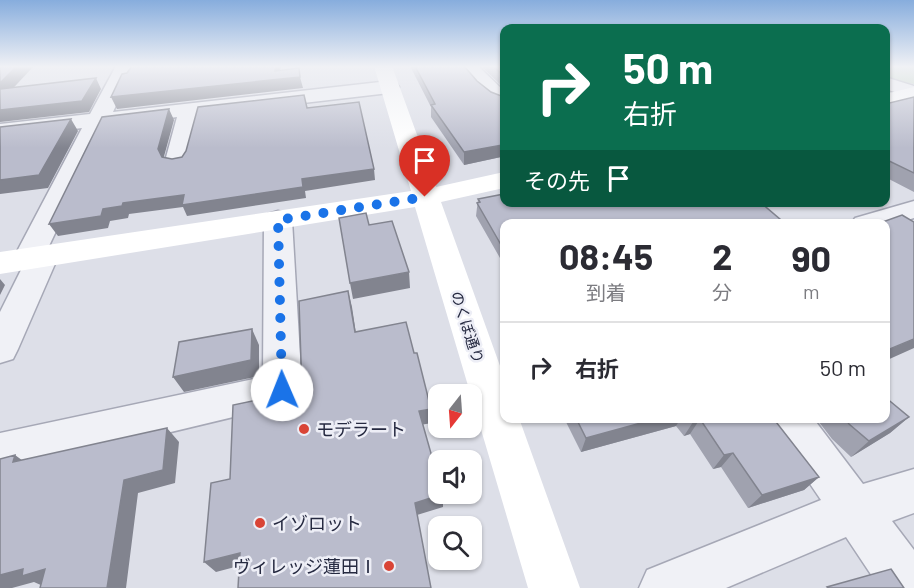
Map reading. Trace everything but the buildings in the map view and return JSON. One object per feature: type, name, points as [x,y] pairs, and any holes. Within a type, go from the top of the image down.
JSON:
[{"type":"street","points":[[0,349],[24,260],[111,93]]},
{"type":"street","points":[[0,131],[190,110],[288,93]]},
{"type":"street","name":"のくぼ通り","points":[[391,93],[554,588]]},
{"type":"street","points":[[890,99],[912,93]]},
{"type":"street","points":[[177,161],[190,110]]},
{"type":"street","points":[[24,260],[425,197],[500,181]]},
{"type":"street","points":[[890,199],[914,209]]},
{"type":"street","points":[[881,219],[914,209]]},
{"type":"street","points":[[0,453],[282,390],[278,220]]},
{"type":"street","points":[[792,423],[911,588]]},
{"type":"street","points":[[665,588],[855,510],[914,491]]},
{"type":"place","name":"モデラート","points":[[304,429]]},
{"type":"place","name":"イゾロット","points":[[260,523]]},
{"type":"place","name":"ヴィレッジ蓮田Ⅰ","points":[[389,566]]},
{"type":"route","points":[[282,390],[278,220],[425,197]]}]
